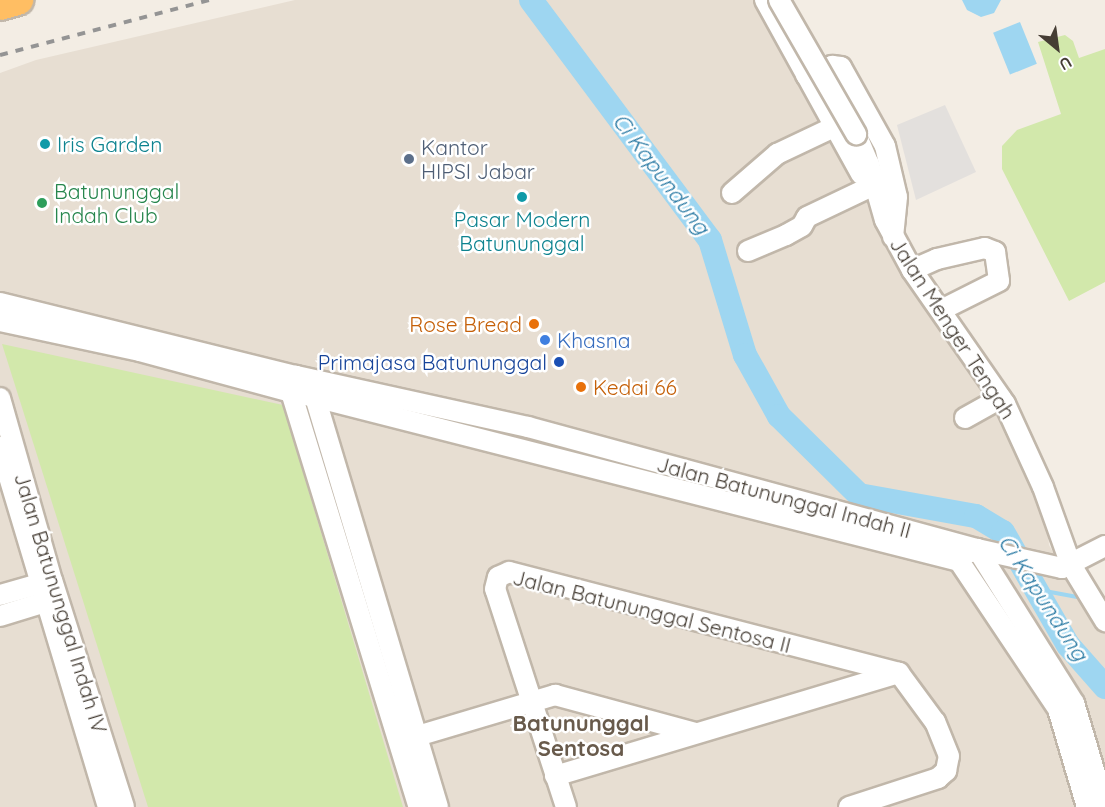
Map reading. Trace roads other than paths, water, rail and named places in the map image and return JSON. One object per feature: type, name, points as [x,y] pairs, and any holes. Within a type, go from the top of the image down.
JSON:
[{"type":"highway","points":[[0,5],[18,0]]},
{"type":"street","points":[[765,0],[889,228]]},
{"type":"street","name":"Jalan Menger Tengah","points":[[779,0],[856,134],[869,164],[889,228],[912,270],[1001,398],[1043,487],[1066,567],[1105,621]]},
{"type":"street","points":[[806,75],[832,66],[842,67],[885,146],[897,197],[889,228]]},
{"type":"street","points":[[732,193],[777,154],[834,127]]},
{"type":"street","points":[[748,250],[786,235],[802,226],[807,217],[868,188]]},
{"type":"street","points":[[912,270],[937,259],[986,248],[995,252],[999,281],[940,310]]},
{"type":"street","points":[[0,303],[299,382],[315,397],[410,745],[419,807]]},
{"type":"street","points":[[0,321],[299,382]]},
{"type":"street","points":[[299,382],[410,745],[438,807]]},
{"type":"street","name":"Jalan Batununggal Indah II","points":[[299,382],[528,427],[977,549],[1066,567]]},
{"type":"street","name":"Jalan Batununggal Indah II","points":[[315,397],[959,561]]},
{"type":"street","name":"Jalan Batununggal Indah IV","points":[[0,398],[48,591],[108,807]]},
{"type":"street","points":[[965,418],[1001,398]]},
{"type":"street","name":"Jalan Batununggal Indah IV","points":[[0,447],[124,807]]},
{"type":"street","points":[[1066,567],[1105,546]]},
{"type":"street","points":[[1087,807],[1058,709],[959,561],[977,549],[1074,703],[1105,807]]},
{"type":"street","name":"Jalan Batununggal Sentosa II","points":[[532,708],[495,589],[498,577],[509,572],[899,673]]},
{"type":"street","points":[[0,595],[48,591]]},
{"type":"street","points":[[0,616],[48,591]]},
{"type":"street","points":[[555,776],[899,673],[935,722],[949,756],[946,771],[938,778],[849,807]]},
{"type":"street","points":[[410,745],[532,708],[555,695],[696,733]]},
{"type":"street","points":[[532,708],[566,807]]},
{"type":"water","points":[[962,0],[1001,0],[994,13],[981,17],[967,10]]},
{"type":"water","points":[[1020,22],[1037,64],[1010,75],[993,33]]},
{"type":"waterway","name":"Ci Kapundung","points":[[531,0],[710,240],[745,355],[779,416],[859,495],[976,516],[1003,532],[1068,645],[1105,687]]},
{"type":"waterway","points":[[1034,589],[1077,597]]},
{"type":"railway","points":[[0,55],[210,0]]},
{"type":"place","name":"Iris Garden","points":[[45,144]]},
{"type":"place","name":"Kantor HIPSI Jabar","points":[[409,159]]},
{"type":"place","name":"Pasar Modern Batununggal","points":[[522,197]]},
{"type":"place","name":"Batununggal Indah Club","points":[[42,203]]},
{"type":"place","name":"Rose Bread","points":[[534,324]]},
{"type":"place","name":"Khasna","points":[[545,340]]},
{"type":"place","name":"Primajasa Batununggal","points":[[559,362]]},
{"type":"place","name":"Kedai 66","points":[[581,387]]},
{"type":"district","name":"Batununggal Sentosa","points":[[581,736]]}]
